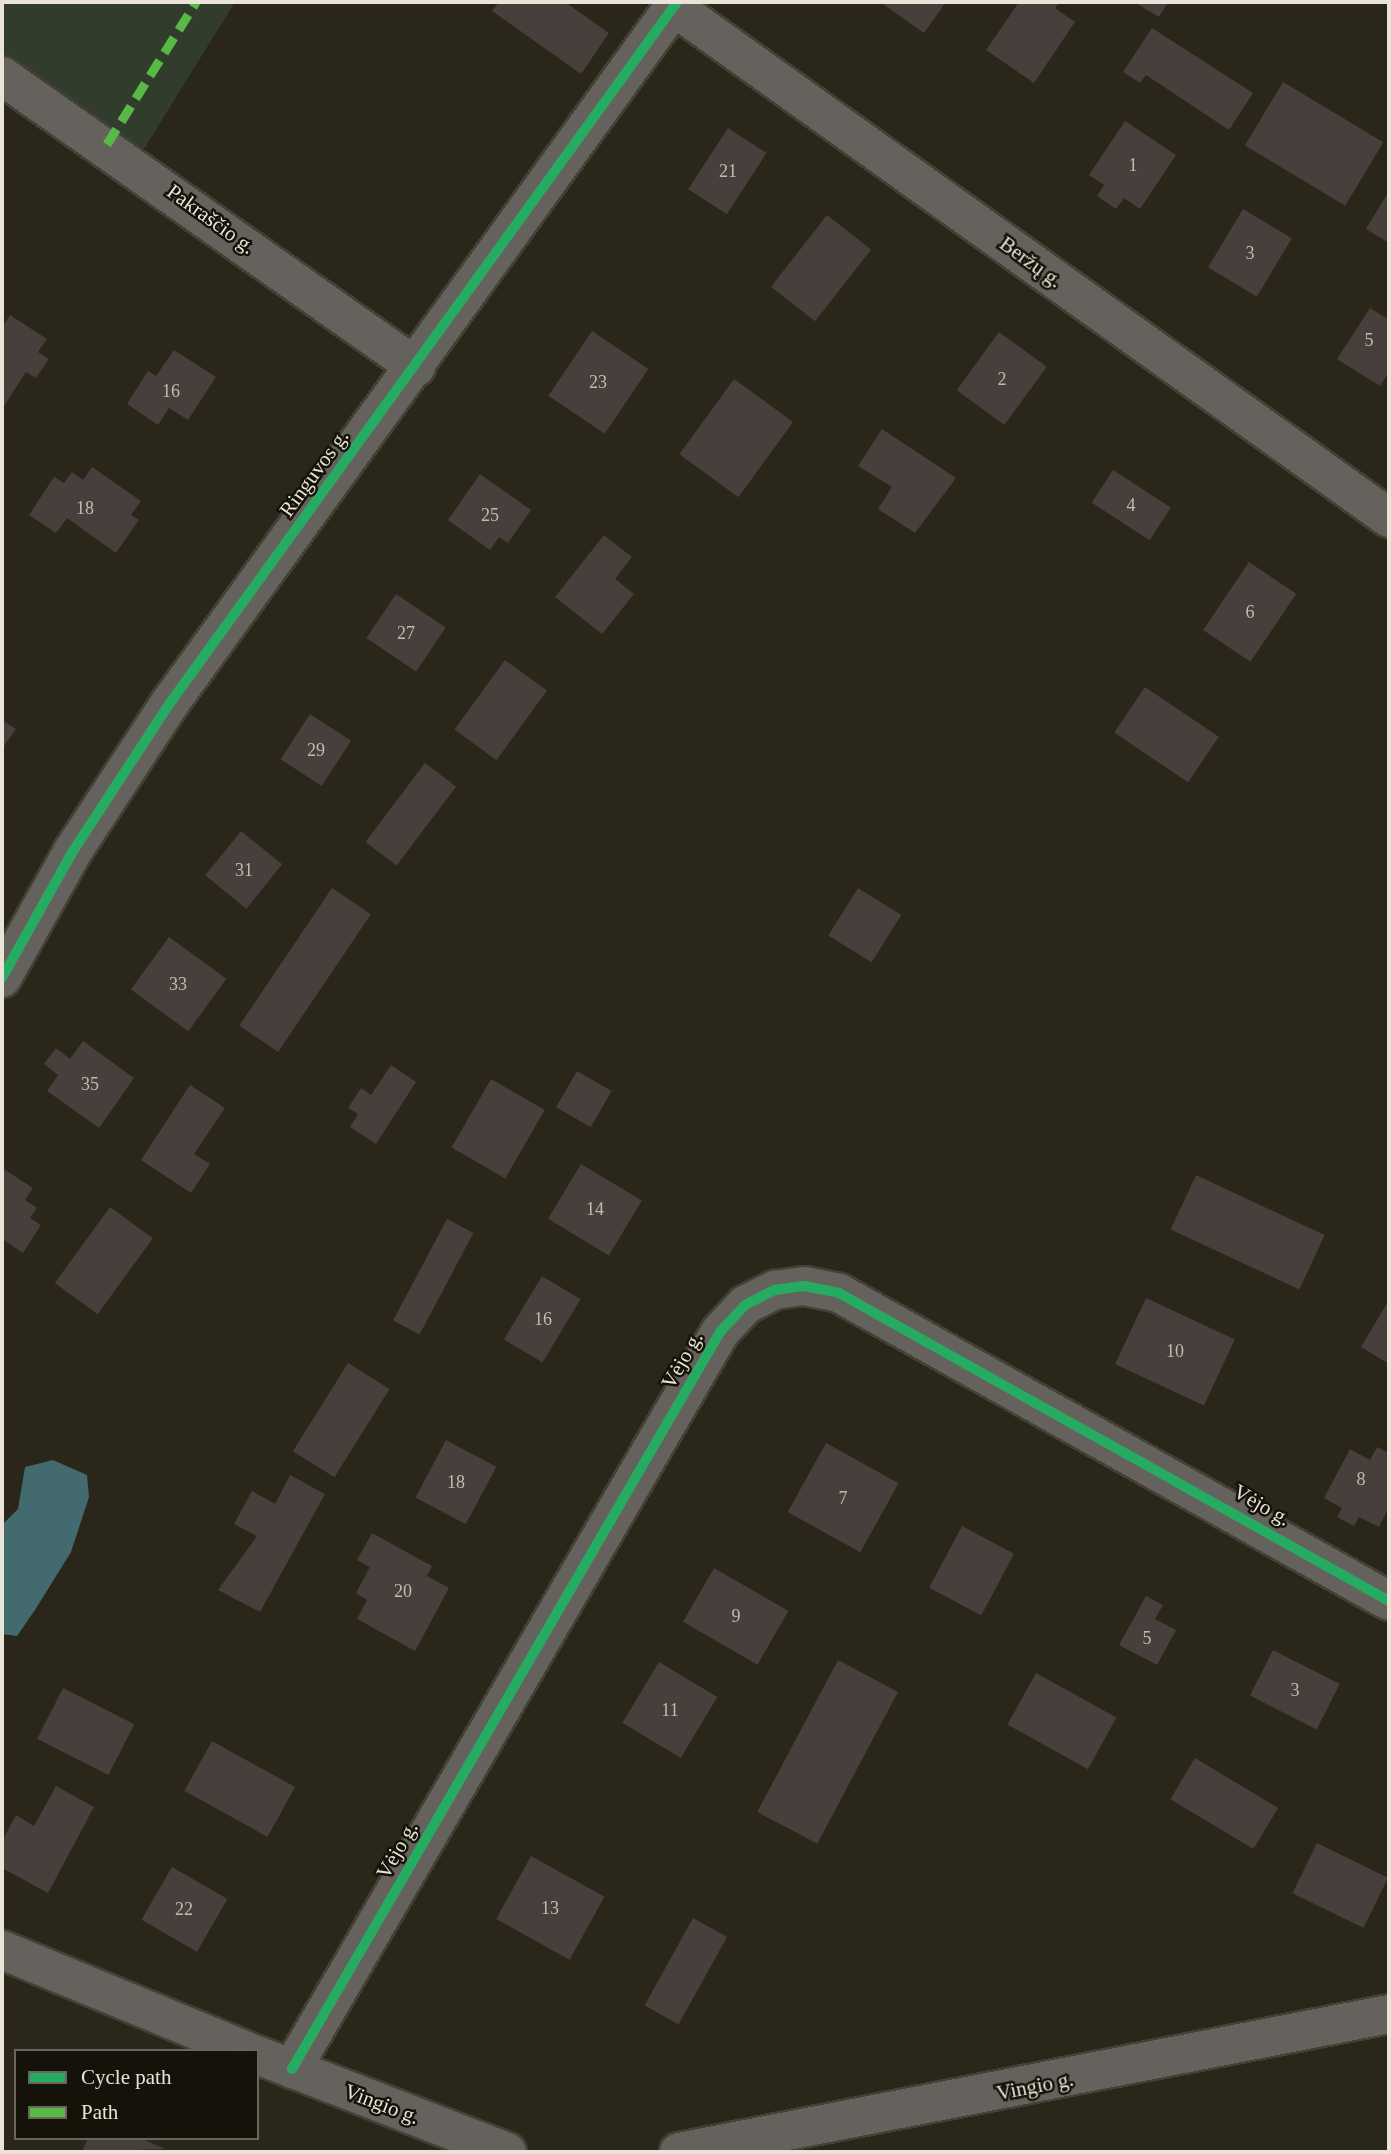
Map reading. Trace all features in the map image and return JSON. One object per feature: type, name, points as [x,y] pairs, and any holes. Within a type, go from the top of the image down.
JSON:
[{"type":"street","name":"Ringuvos g.","points":[[2,978],[73,851],[170,703],[675,4]]},
{"type":"street","name":"Beržų g.","points":[[675,4],[1389,518]]},
{"type":"street","name":"Pakraščio g.","points":[[2,76],[416,366]]},
{"type":"street","name":"Vėjo g.","points":[[292,2069],[720,1332],[745,1305],[775,1290],[804,1286],[851,1299],[1389,1601]]},
{"type":"street","points":[[2,1950],[242,2049]]},
{"type":"street","name":"Vingio g.","points":[[679,2152],[1389,2014]]},
{"type":"street","name":"Vingio g.","points":[[259,2056],[507,2152]]},
{"type":"green space","points":[[2,2],[235,2],[144,149],[2,56]]},
{"type":"water","points":[[53,1460],[87,1475],[89,1497],[71,1552],[35,1610],[17,1636],[2,1634],[2,1525],[18,1509],[25,1467]]},
{"type":"building","points":[[499,2],[565,2],[609,33],[581,74],[492,11]]},
{"type":"building","points":[[880,2],[946,2],[924,33]]},
{"type":"building","points":[[1019,2],[1060,2],[1055,8],[1075,22],[1034,83],[986,50]]},
{"type":"building","points":[[1134,2],[1168,2],[1159,17]]},
{"type":"building","points":[[1152,28],[1253,93],[1229,130],[1146,75],[1140,83],[1123,72]]},
{"type":"building","points":[[1283,82],[1383,142],[1345,206],[1245,145]]},
{"type":"building","points":[[1125,121],[1176,155],[1140,209],[1124,198],[1116,209],[1097,196],[1104,185],[1089,175]]},
{"type":"building","points":[[728,128],[767,153],[727,214],[688,189]]},
{"type":"building","points":[[1389,191],[1389,243],[1366,229]]},
{"type":"building","points":[[1243,209],[1292,238],[1257,297],[1208,267]]},
{"type":"building","points":[[827,215],[871,249],[815,321],[771,287]]},
{"type":"building","points":[[1370,308],[1389,320],[1389,372],[1380,386],[1337,359]]},
{"type":"building","points":[[10,315],[47,339],[38,352],[49,359],[36,378],[26,372],[2,409],[2,327]]},
{"type":"building","points":[[592,331],[648,369],[605,434],[548,396]]},
{"type":"building","points":[[999,332],[1047,367],[1004,425],[957,390]]},
{"type":"building","points":[[174,350],[216,377],[188,420],[169,408],[158,425],[127,404],[148,371],[156,376]]},
{"type":"building","points":[[734,379],[793,422],[738,497],[679,454]]},
{"type":"building","points":[[882,429],[956,478],[915,533],[878,509],[892,487],[858,466]]},
{"type":"building","points":[[92,467],[141,501],[131,515],[139,520],[116,553],[67,518],[56,533],[29,515],[54,477],[64,483],[72,472],[83,480]]},
{"type":"building","points":[[1113,470],[1171,508],[1150,540],[1092,503]]},
{"type":"building","points":[[480,474],[531,510],[508,543],[499,537],[490,550],[448,520]]},
{"type":"building","points":[[604,535],[632,557],[615,579],[634,594],[602,634],[555,597]]},
{"type":"building","points":[[1249,562],[1296,594],[1250,662],[1203,630]]},
{"type":"building","points":[[396,594],[446,628],[416,671],[366,638]]},
{"type":"building","points":[[505,660],[547,691],[497,760],[454,730]]},
{"type":"building","points":[[1145,687],[1219,737],[1188,782],[1114,733]]},
{"type":"building","points":[[310,714],[351,741],[322,786],[281,759]]},
{"type":"building","points":[[2,720],[16,729],[2,749]]},
{"type":"building","points":[[425,763],[456,786],[397,866],[365,842]]},
{"type":"building","points":[[241,831],[282,864],[246,909],[205,875]]},
{"type":"building","points":[[332,888],[371,914],[278,1052],[239,1026]]},
{"type":"building","points":[[858,888],[901,915],[872,963],[828,935]]},
{"type":"building","points":[[169,937],[226,979],[188,1031],[131,990]]},
{"type":"building","points":[[83,1041],[134,1078],[99,1128],[47,1091],[58,1075],[44,1064],[56,1048],[70,1059]]},
{"type":"building","points":[[391,1065],[416,1082],[376,1144],[350,1127],[358,1114],[348,1108],[361,1088],[371,1095]]},
{"type":"building","points":[[577,1071],[612,1091],[591,1127],[556,1107]]},
{"type":"building","points":[[491,1079],[545,1110],[505,1178],[452,1147]]},
{"type":"building","points":[[190,1085],[225,1108],[194,1154],[210,1164],[191,1193],[141,1160]]},
{"type":"building","points":[[581,1164],[642,1201],[609,1255],[548,1219]]},
{"type":"building","points":[[2,1168],[33,1188],[25,1200],[37,1208],[30,1218],[41,1225],[23,1253],[2,1239]]},
{"type":"building","points":[[1196,1175],[1325,1235],[1299,1289],[1171,1229]]},
{"type":"building","points":[[110,1207],[153,1238],[98,1314],[55,1283]]},
{"type":"building","points":[[447,1219],[473,1233],[419,1335],[393,1321]]},
{"type":"building","points":[[542,1276],[581,1299],[542,1363],[504,1339]]},
{"type":"building","points":[[1146,1298],[1235,1339],[1204,1406],[1115,1364]]},
{"type":"building","points":[[1389,1300],[1389,1364],[1361,1347]]},
{"type":"building","points":[[348,1363],[390,1389],[334,1477],[293,1451]]},
{"type":"building","points":[[446,1440],[496,1467],[466,1524],[415,1497]]},
{"type":"building","points":[[826,1443],[899,1483],[860,1552],[788,1512]]},
{"type":"building","points":[[1377,1447],[1389,1453],[1389,1507],[1379,1527],[1359,1517],[1354,1526],[1337,1517],[1342,1508],[1324,1498],[1350,1449],[1370,1460]]},
{"type":"building","points":[[290,1475],[325,1494],[260,1612],[218,1590],[257,1536],[234,1524],[252,1491],[275,1504]]},
{"type":"building","points":[[962,1526],[1014,1554],[981,1616],[929,1588]]},
{"type":"building","points":[[372,1533],[432,1566],[427,1576],[449,1588],[415,1651],[357,1619],[367,1600],[356,1593],[370,1567],[357,1560]]},
{"type":"building","points":[[714,1568],[788,1611],[757,1665],[683,1622]]},
{"type":"building","points":[[1146,1596],[1163,1605],[1155,1619],[1176,1630],[1157,1665],[1119,1645]]},
{"type":"building","points":[[1273,1650],[1340,1684],[1317,1729],[1250,1695]]},
{"type":"building","points":[[838,1660],[898,1692],[817,1844],[757,1812]]},
{"type":"building","points":[[659,1662],[717,1697],[681,1758],[622,1723]]},
{"type":"building","points":[[1036,1673],[1116,1718],[1088,1769],[1007,1725]]},
{"type":"building","points":[[63,1688],[134,1724],[108,1775],[37,1739]]},
{"type":"building","points":[[212,1741],[295,1787],[267,1837],[184,1791]]},
{"type":"building","points":[[1195,1758],[1278,1808],[1253,1849],[1170,1799]]},
{"type":"building","points":[[56,1786],[94,1807],[48,1893],[2,1868],[2,1841],[16,1815],[34,1826]]},
{"type":"building","points":[[1317,1843],[1388,1878],[1363,1928],[1292,1893]]},
{"type":"building","points":[[531,1856],[604,1897],[570,1960],[496,1919]]},
{"type":"building","points":[[172,1867],[227,1899],[197,1952],[142,1920]]},
{"type":"building","points":[[693,1918],[727,1937],[679,2024],[645,2005]]},
{"type":"building","points":[[87,2140],[145,2140],[165,2149],[82,2152]]},
{"type":"marked path","points":[[107,144],[196,2]]},
{"type":"cycle path","points":[[2,978],[73,851],[170,703],[677,2]]},
{"type":"cycle path","points":[[292,2069],[720,1332],[745,1305],[775,1290],[804,1286],[839,1293],[1389,1601]]}]
